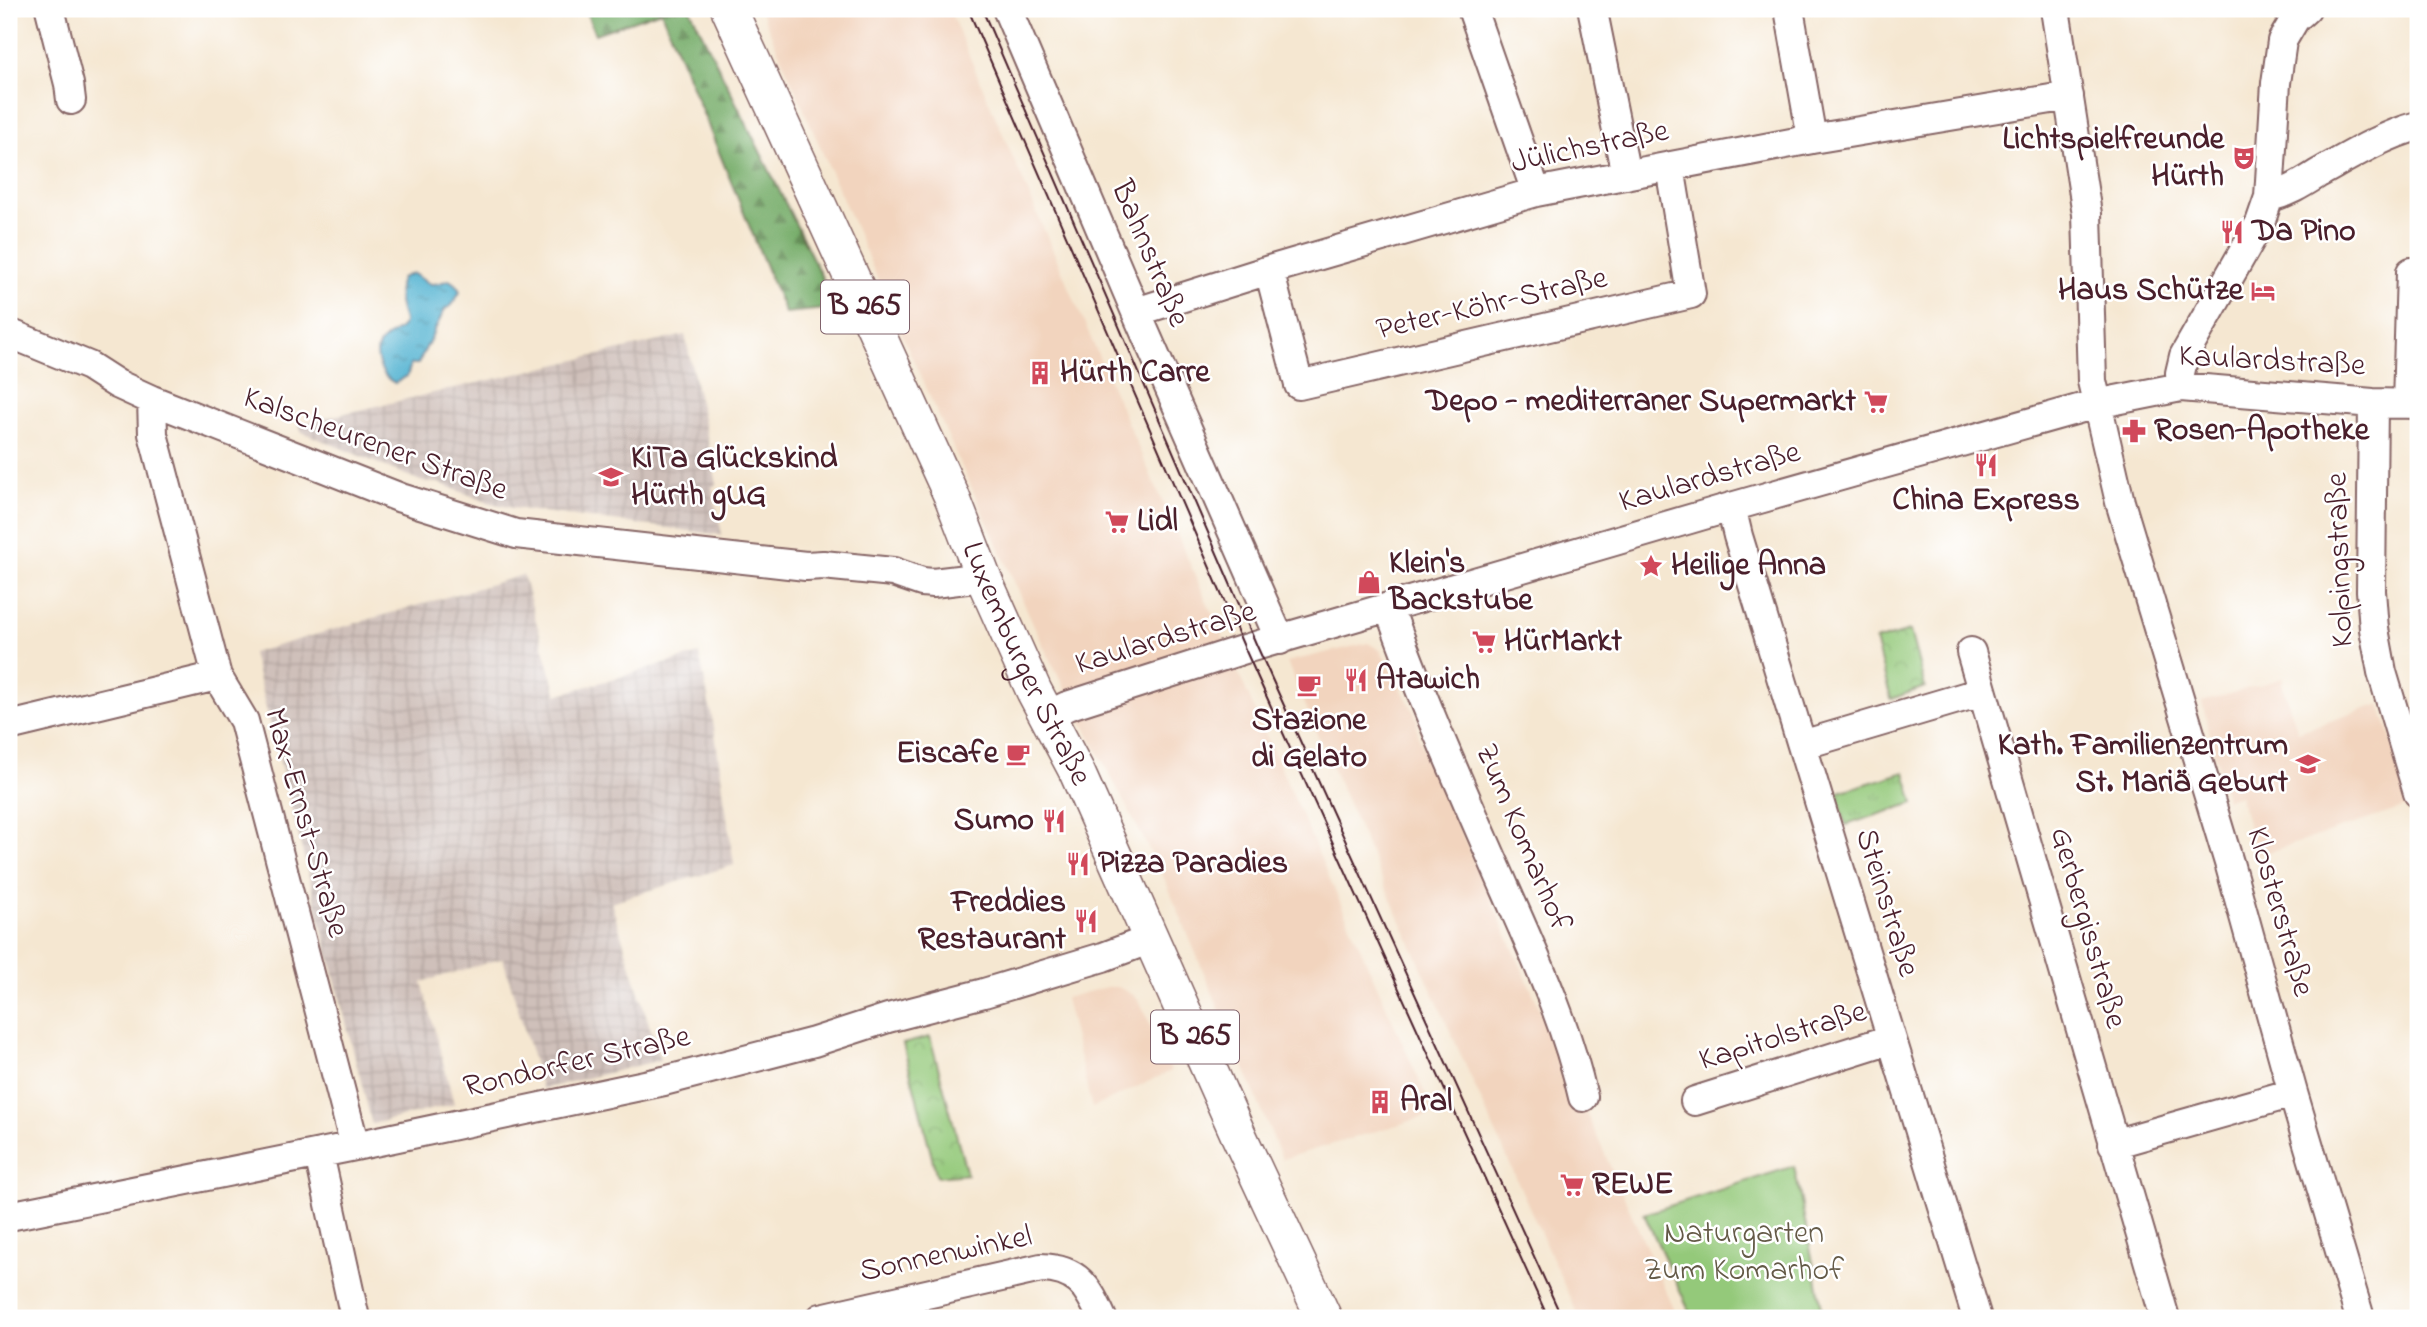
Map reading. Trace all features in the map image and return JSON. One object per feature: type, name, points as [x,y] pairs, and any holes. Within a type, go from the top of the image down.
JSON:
[{"type":"main road","name":"Luxemburger Straße","points":[[729,9],[952,497],[983,577],[1046,716],[1076,770],[1238,1134],[1324,1318]]},
{"type":"street","points":[[50,9],[71,100]]},
{"type":"street","name":"Bahnstraße","points":[[1007,9],[1280,640]]},
{"type":"street","points":[[1472,9],[1536,192]]},
{"type":"street","points":[[1789,9],[1812,139]]},
{"type":"street","name":"Klosterstraße","points":[[2055,9],[2087,214],[2092,381],[2096,404],[2120,502],[2231,866],[2293,1093],[2360,1318]]},
{"type":"street","points":[[2181,387],[2184,356],[2260,223],[2269,197],[2276,83],[2282,41],[2295,19],[2305,9]]},
{"type":"street","points":[[1593,12],[1626,175]]},
{"type":"street","name":"Jülichstraße","points":[[1136,312],[1536,192],[1812,139],[2068,96]]},
{"type":"street","points":[[2269,197],[2283,194],[2371,146],[2418,126]]},
{"type":"street","name":"Peter-Köhr-Straße","points":[[1269,270],[1299,385],[1691,294],[1670,167]]},
{"type":"street","name":"Kaulardstraße","points":[[1046,716],[1067,705],[1280,640],[1731,507],[2096,404],[2181,387],[2373,403],[2413,403],[2411,272]]},
{"type":"street","name":"Kalscheurener Straße","points":[[9,333],[89,366],[117,384],[152,400],[401,498],[516,534],[806,566],[823,565],[893,572],[922,582],[983,577]]},
{"type":"street","name":"Max-Ernst-Straße","points":[[152,400],[153,434],[217,676],[244,721],[355,1146]]},
{"type":"street","name":"Kolpingstraße","points":[[2373,403],[2371,591],[2374,629],[2382,672],[2414,762],[2418,793]]},
{"type":"street","name":"Steinstraße","points":[[1731,507],[1977,1318]]},
{"type":"street","name":"Zum Komarhof","points":[[1389,608],[1444,745],[1533,951],[1576,1065],[1583,1097]]},
{"type":"street","name":"Gerbergisstraße","points":[[1971,652],[2165,1318]]},
{"type":"street","points":[[9,726],[217,676]]},
{"type":"street","points":[[1802,745],[1981,692]]},
{"type":"street","name":"Rondorfer Straße","points":[[9,1216],[664,1081],[814,1042],[888,1018],[984,993],[1103,957],[1151,939]]},
{"type":"street","name":"Kapitolstraße","points":[[1695,1101],[1891,1040]]},
{"type":"street","points":[[2113,1144],[2293,1093]]},
{"type":"street","points":[[318,1154],[355,1318]]},
{"type":"street","name":"Sonnenwinkel","points":[[821,1318],[1041,1268],[1059,1268],[1087,1286],[1102,1318]]},
{"type":"shaded area","points":[[760,9],[949,9],[1124,415],[1434,1114],[1282,1159],[1166,882],[1048,656],[905,342]]},
{"type":"shaded area","points":[[685,335],[717,484],[712,487],[722,535],[513,508],[487,502],[439,483],[423,482],[302,432],[299,424]]},
{"type":"shaded area","points":[[523,575],[557,695],[699,654],[714,727],[734,865],[611,902],[660,1060],[542,1089],[503,958],[422,982],[454,1104],[372,1124],[252,653]]},
{"type":"shaded area","points":[[1368,643],[1380,650],[1413,710],[1417,719],[1418,736],[1678,1318],[1579,1318],[1287,662]]},
{"type":"shaded area","name":"Kath. Familienzentrum St. Mariä Geburt","points":[[2283,678],[2282,683],[2298,732],[2380,704],[2412,805],[2257,856],[2239,795],[2226,799],[2202,702]]},
{"type":"shaded area","points":[[1107,987],[1118,987],[1132,994],[1140,1002],[1171,1071],[1092,1108],[1065,998]]},
{"type":"green space","points":[[585,9],[690,9],[837,308],[785,313],[661,11],[595,34]]},
{"type":"green space","points":[[1910,631],[1925,687],[1891,699],[1875,641]]},
{"type":"green space","points":[[1905,772],[1914,803],[1846,825],[1836,793]]},
{"type":"green space","points":[[930,1037],[967,1174],[937,1177],[903,1044]]},
{"type":"green space","name":"Naturgarten Zum Komarhof","points":[[1794,1166],[1824,1318],[1693,1318],[1644,1214]]},
{"type":"water","points":[[412,273],[432,284],[449,280],[457,285],[460,292],[452,305],[445,309],[418,364],[411,364],[407,376],[395,383],[386,377],[380,367],[378,348],[386,337],[402,327],[404,322],[399,303],[399,286],[401,278]]},
{"type":"tram line","points":[[968,9],[1245,649],[1548,1318]]},
{"type":"tram line","points":[[982,9],[1257,646],[1562,1318]]},
{"type":"place","name":"Lichtspielfreunde Hürth","points":[[2244,158]]},
{"type":"place","name":"Da Pino","points":[[2232,232]]},
{"type":"place","name":"Haus Schütze","points":[[2263,291]]},
{"type":"place","name":"Hürth Carre","points":[[1040,373]]},
{"type":"place","name":"Depo - mediterraner Supermarkt","points":[[1876,402]]},
{"type":"place","name":"Rosen-Apotheke","points":[[2134,431]]},
{"type":"place","name":"China Express","points":[[1986,465]]},
{"type":"place","name":"KiTa Glückskind Hürth gUG","points":[[611,477]]},
{"type":"place","name":"Lidl","points":[[1117,522]]},
{"type":"place","name":"Heilige Anna","points":[[1651,566]]},
{"type":"place","name":"Klein's Backstube","points":[[1369,582]]},
{"type":"place","name":"HürMarkt","points":[[1484,642]]},
{"type":"place","name":"Atawich","points":[[1356,680]]},
{"type":"place","name":"Stazione di Gelato","points":[[1309,685]]},
{"type":"place","name":"Eiscafe","points":[[1018,754]]},
{"type":"place","name":"Kath. Familienzentrum St. Mariä Geburt","points":[[2308,764]]},
{"type":"place","name":"Sumo","points":[[1054,821]]},
{"type":"place","name":"Pizza Paradies","points":[[1078,864]]},
{"type":"place","name":"Freddies Restaurant","points":[[1086,921]]},
{"type":"place","name":"Aral","points":[[1380,1102]]},
{"type":"place","name":"REWE","points":[[1572,1185]]}]
